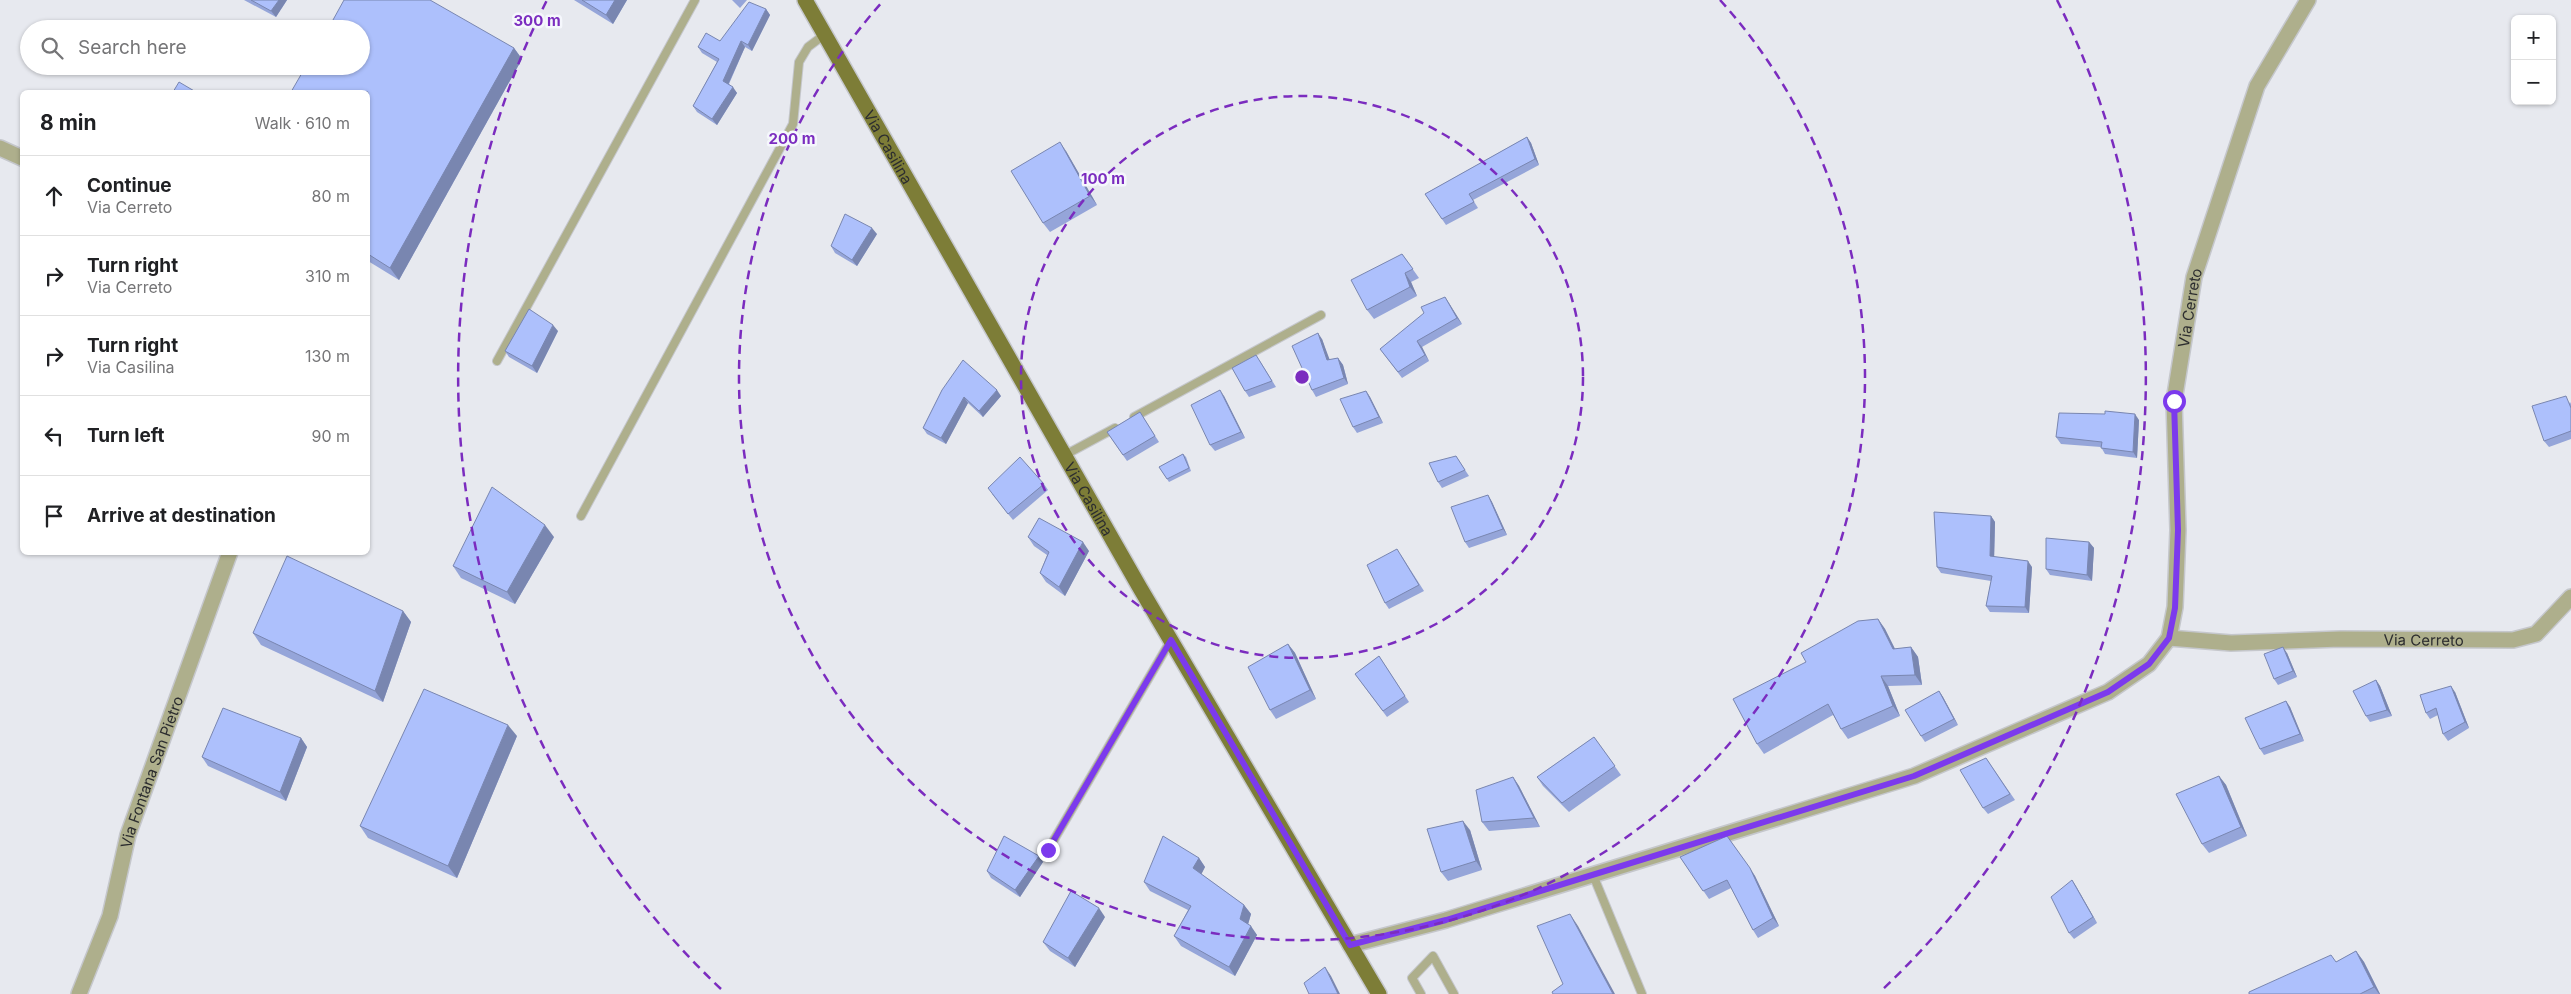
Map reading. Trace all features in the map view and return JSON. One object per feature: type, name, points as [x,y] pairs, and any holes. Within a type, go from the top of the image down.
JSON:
[{"type":"main road","name":"Via Casilina","points":[[804,0],[1171,640],[1379,994]]},
{"type":"street","name":"Via Cerreto","points":[[1350,945],[1446,920],[1914,776],[2108,692],[2149,664],[2169,638],[2175,608],[2178,530],[2174,401],[2194,276],[2257,86],[2308,0]]},
{"type":"street","points":[[0,148],[20,157]]},
{"type":"street","name":"Via Fontana San Pietro","points":[[80,994],[110,916],[128,836],[229,555]]},
{"type":"street","name":"Via Cerreto","points":[[2169,638],[2231,643],[2340,639],[2513,640],[2536,634],[2571,597]]},
{"type":"lane","points":[[497,361],[695,0]]},
{"type":"lane","points":[[581,516],[793,124],[799,62],[808,47],[824,35]]},
{"type":"lane","points":[[1065,455],[1321,315]]},
{"type":"lane","points":[[1048,850],[1171,640]]},
{"type":"lane","points":[[1592,875],[1642,994]]},
{"type":"lane","points":[[1421,994],[1412,978],[1433,956],[1454,994]]},
{"type":"building","points":[[251,0],[279,0],[271,11]]},
{"type":"building","points":[[344,0],[430,0],[514,48],[390,268],[370,255],[370,90],[292,90],[301,75],[370,75],[370,20],[333,20]]},
{"type":"building","points":[[582,0],[615,0],[606,15]]},
{"type":"building","points":[[749,2],[766,9],[748,45],[741,41],[723,81],[733,87],[712,119],[693,106],[719,59],[698,47],[706,33],[720,41]]},
{"type":"building","points":[[179,82],[193,90],[174,90]]},
{"type":"building","points":[[1527,137],[1535,159],[1469,194],[1474,202],[1442,219],[1425,194]]},
{"type":"building","points":[[1060,142],[1090,196],[1043,223],[1011,171]]},
{"type":"building","points":[[845,214],[872,228],[852,260],[831,246]]},
{"type":"building","points":[[1402,254],[1413,269],[1405,273],[1410,287],[1367,310],[1351,280]]},
{"type":"building","points":[[1445,297],[1457,318],[1417,341],[1425,355],[1398,372],[1380,349],[1424,313],[1421,307]]},
{"type":"building","points":[[529,309],[553,325],[532,366],[505,351]]},
{"type":"building","points":[[1318,333],[1327,360],[1338,358],[1344,378],[1312,390],[1292,346]]},
{"type":"building","points":[[1256,355],[1272,381],[1245,391],[1232,368]]},
{"type":"building","points":[[963,360],[997,390],[979,411],[964,397],[941,438],[923,428],[942,390]]},
{"type":"building","points":[[1220,390],[1241,432],[1210,445],[1191,405]]},
{"type":"building","points":[[1366,391],[1379,417],[1353,427],[1340,399]]},
{"type":"building","points":[[2566,396],[2571,408],[2571,431],[2544,441],[2532,406]]},
{"type":"building","points":[[2105,411],[2135,414],[2133,452],[2101,448],[2102,442],[2056,437],[2059,413],[2105,414]]},
{"type":"building","points":[[1140,412],[1155,436],[1123,455],[1107,432]]},
{"type":"building","points":[[1183,454],[1189,468],[1167,479],[1159,467]]},
{"type":"building","points":[[1456,456],[1465,470],[1438,482],[1429,463]]},
{"type":"building","points":[[1020,457],[1044,484],[1008,514],[988,488]]},
{"type":"building","points":[[492,487],[545,525],[507,592],[453,566]]},
{"type":"building","points":[[1488,495],[1503,529],[1465,542],[1451,507]]},
{"type":"building","points":[[1934,512],[1991,516],[1990,556],[2028,561],[2025,607],[1986,606],[1992,576],[1937,567]]},
{"type":"building","points":[[1039,518],[1083,542],[1059,587],[1040,573],[1049,552],[1028,537]]},
{"type":"building","points":[[2046,538],[2089,542],[2087,575],[2046,569]]},
{"type":"building","points":[[1397,549],[1419,585],[1385,603],[1367,565]]},
{"type":"building","points":[[287,556],[403,611],[375,691],[253,633]]},
{"type":"building","points":[[1878,619],[1893,649],[1911,647],[1915,675],[1881,676],[1893,706],[1841,729],[1828,704],[1757,744],[1733,699],[1806,662],[1801,653],[1858,621]]},
{"type":"building","points":[[1288,644],[1310,690],[1270,710],[1248,667]]},
{"type":"building","points":[[2283,647],[2293,671],[2274,679],[2264,654]]},
{"type":"building","points":[[1379,656],[1405,696],[1383,711],[1355,674]]},
{"type":"building","points":[[2376,680],[2387,710],[2366,716],[2353,691]]},
{"type":"building","points":[[2451,686],[2465,722],[2443,734],[2436,708],[2426,713],[2420,695]]},
{"type":"building","points":[[424,689],[508,725],[448,866],[360,826]]},
{"type":"building","points":[[1939,691],[1954,719],[1921,736],[1905,710]]},
{"type":"building","points":[[2286,701],[2300,734],[2260,749],[2245,718]]},
{"type":"building","points":[[223,708],[301,738],[280,792],[202,757]]},
{"type":"building","points":[[1594,737],[1615,766],[1562,803],[1537,777]]},
{"type":"building","points":[[1986,758],[2010,794],[1983,808],[1960,770]]},
{"type":"building","points":[[2219,776],[2241,827],[2202,844],[2176,794]]},
{"type":"building","points":[[1513,777],[1534,818],[1482,822],[1476,790]]},
{"type":"building","points":[[1463,821],[1476,861],[1441,872],[1427,829]]},
{"type":"building","points":[[1004,836],[1039,856],[1015,890],[987,871]]},
{"type":"building","points":[[1163,836],[1199,858],[1193,868],[1244,905],[1240,919],[1251,926],[1229,967],[1174,936],[1191,906],[1144,882]]},
{"type":"building","points":[[1727,836],[1750,868],[1773,918],[1753,930],[1727,880],[1703,891],[1680,857]]},
{"type":"building","points":[[2072,880],[2093,917],[2069,933],[2051,897]]},
{"type":"building","points":[[1071,891],[1099,908],[1068,958],[1043,942]]},
{"type":"building","points":[[1570,914],[1613,994],[1553,994],[1552,992],[1563,984],[1537,926]]},
{"type":"building","points":[[2356,951],[2374,987],[2360,994],[2249,994],[2249,992],[2331,955],[2336,962]]},
{"type":"building","points":[[1325,967],[1338,994],[1309,994],[1304,983]]},
{"type":"route","points":[[1048,850],[1171,640],[1350,945],[1446,920],[1914,776],[2108,692],[2149,664],[2169,638],[2175,608],[2178,530],[2174,401]]}]
